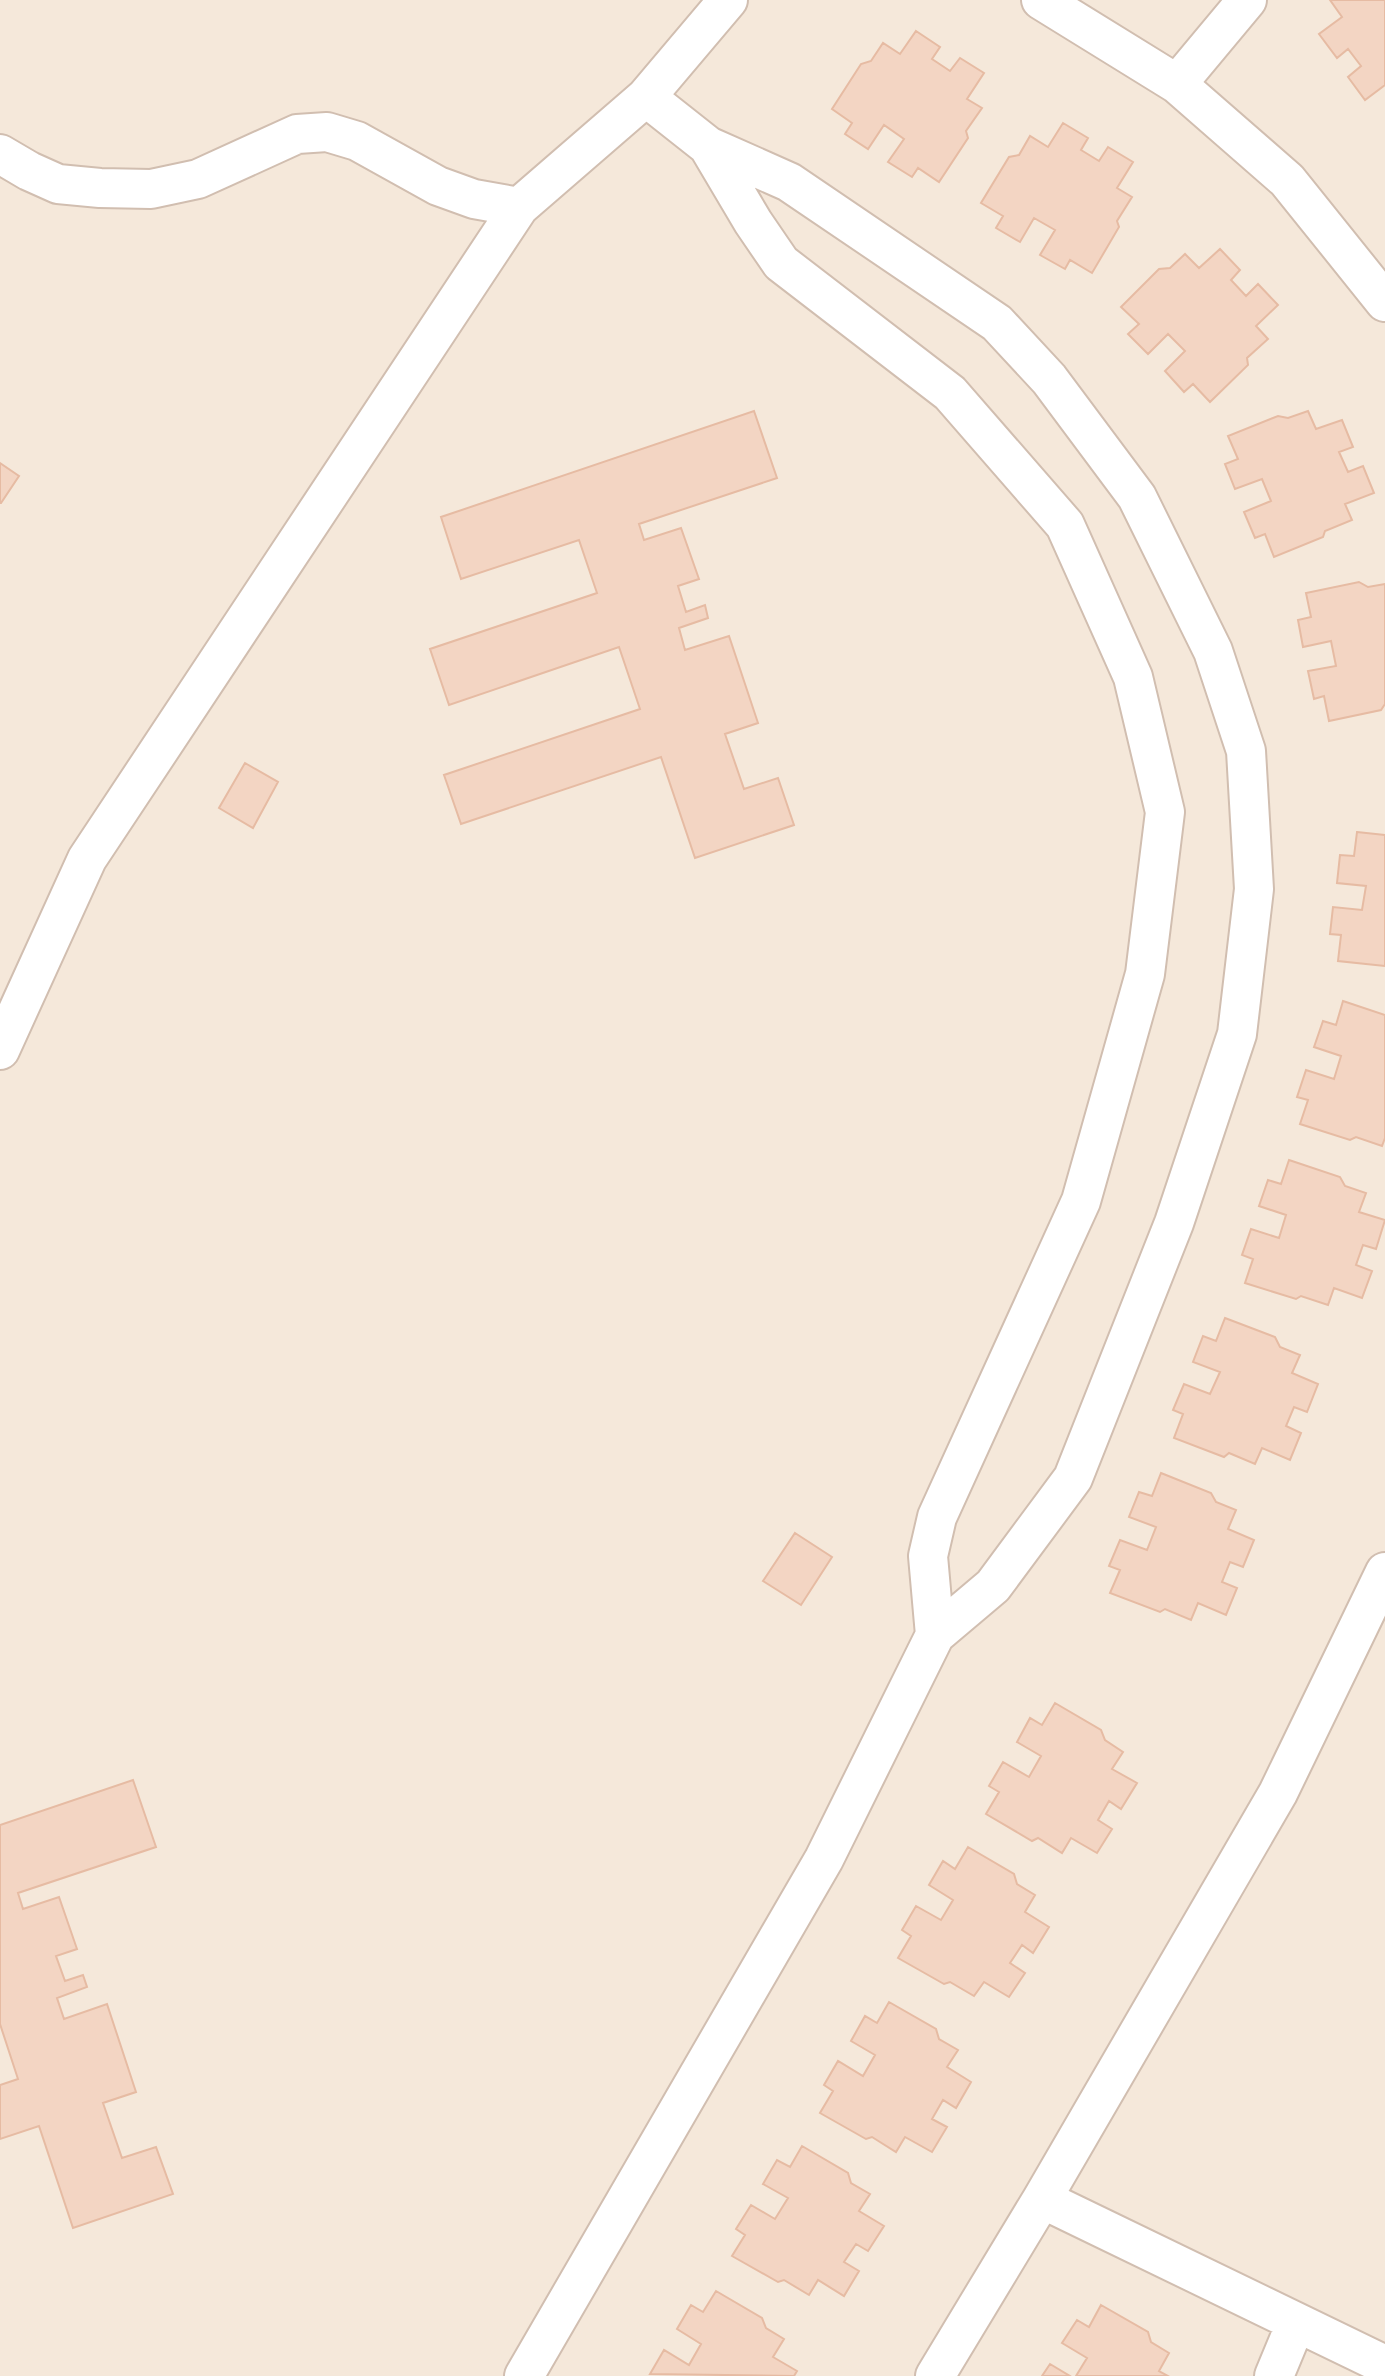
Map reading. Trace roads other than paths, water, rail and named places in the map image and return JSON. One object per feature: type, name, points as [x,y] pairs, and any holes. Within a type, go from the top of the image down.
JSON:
[{"type":"street","points":[[0,1050],[87,859],[519,206],[646,97],[728,0]]},
{"type":"street","points":[[1041,0],[1177,84],[1287,180],[1385,302]]},
{"type":"street","points":[[1177,84],[1247,0]]},
{"type":"street","points":[[524,2376],[824,1858],[935,1635],[993,1586],[1073,1478],[1174,1223],[1237,1034],[1254,889],[1246,751],[1213,651],[1137,497],[1049,379],[997,323],[789,183],[708,146],[646,97]]},
{"type":"street","points":[[0,155],[58,184],[151,189],[198,179],[297,134],[327,132],[357,141],[438,186],[474,199],[519,206]]},
{"type":"street","points":[[708,146],[781,263],[950,393],[1065,525],[1133,677],[1165,812],[1145,974],[1081,1201],[937,1517],[928,1556],[935,1635]]},
{"type":"street","points":[[934,2376],[1042,2199],[1278,1793],[1385,1572]]},
{"type":"street","points":[[1042,2199],[1385,2365]]},
{"type":"street","points":[[1274,2376],[1296,2323]]}]
